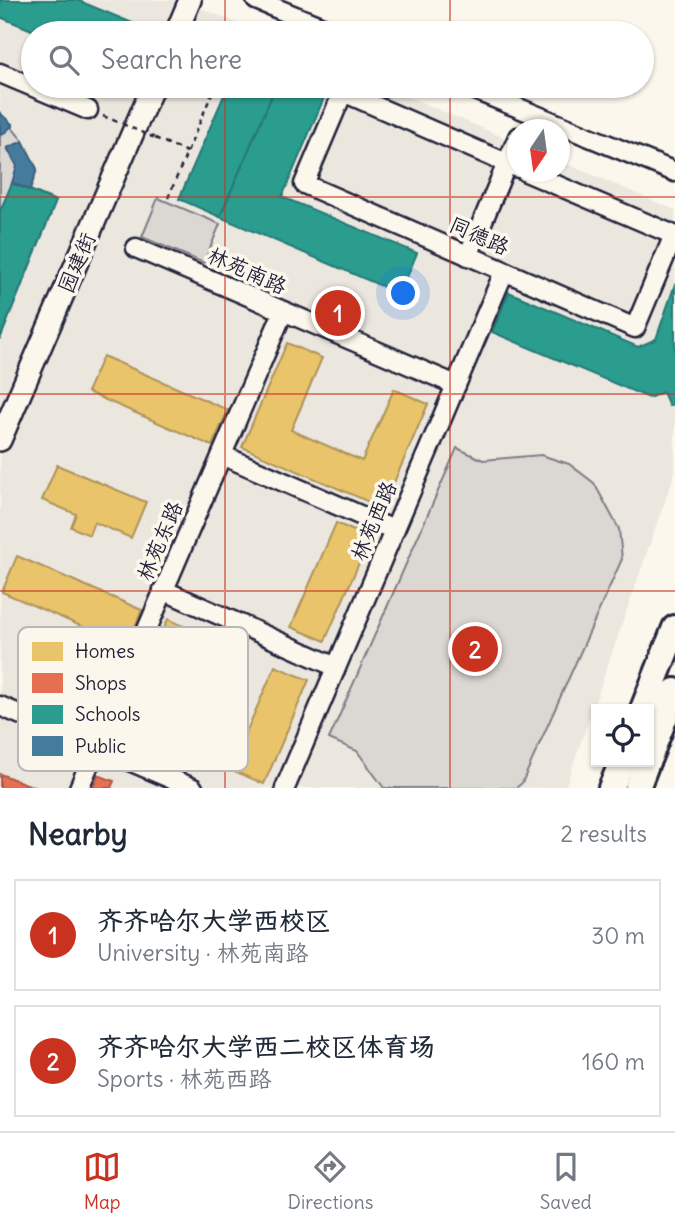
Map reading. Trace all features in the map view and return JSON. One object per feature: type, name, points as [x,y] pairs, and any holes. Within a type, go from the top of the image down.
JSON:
[{"type":"highway","points":[[645,704],[675,628]]},
{"type":"highway","points":[[654,745],[675,691]]},
{"type":"highway","points":[[611,788],[620,767]]},
{"type":"highway","points":[[637,788],[645,767]]},
{"type":"main road","points":[[181,21],[190,0]]},
{"type":"main road","name":"园建街","points":[[0,440],[148,98]]},
{"type":"street","points":[[256,0],[308,21]]},
{"type":"street","points":[[0,73],[21,82]]},
{"type":"street","points":[[59,98],[88,110]]},
{"type":"street","name":"同德路","points":[[339,98],[304,184],[635,328],[674,235]]},
{"type":"street","points":[[363,98],[507,163]]},
{"type":"street","points":[[495,98],[675,172]]},
{"type":"street","points":[[525,119],[528,111]]},
{"type":"street","points":[[468,256],[507,175]]},
{"type":"street","points":[[549,182],[674,235]]},
{"type":"street","name":"林苑南路","points":[[136,248],[456,385]]},
{"type":"street","name":"林苑西路","points":[[285,788],[505,272]]},
{"type":"street","name":"林苑东路","points":[[147,627],[283,312]]},
{"type":"street","points":[[222,454],[394,530]]},
{"type":"street","points":[[163,590],[246,627]]},
{"type":"street","points":[[248,628],[336,667]]},
{"type":"street","points":[[0,706],[18,714]]},
{"type":"street","name":"林苑东路","points":[[79,788],[86,771]]},
{"type":"street","points":[[153,771],[193,788]]},
{"type":"path","points":[[168,198],[210,98]]},
{"type":"path","points":[[113,120],[187,152]]},
{"type":"shaded area","points":[[0,0],[182,0],[232,21],[21,21],[21,98],[411,98],[507,139],[507,182],[570,182],[570,165],[675,210],[675,472],[594,704],[591,704],[591,713],[565,788],[0,788]]},
{"type":"shaded area","points":[[0,113],[23,141],[37,169],[30,190],[56,201],[0,339]]},
{"type":"shaded area","points":[[158,198],[220,224],[204,263],[142,237]]},
{"type":"shaded area","points":[[457,448],[483,460],[541,455],[569,464],[594,483],[619,529],[622,559],[522,783],[516,788],[384,788],[357,751],[329,739]]},
{"type":"building: Homes","points":[[287,343],[322,358],[291,430],[362,461],[394,389],[428,404],[383,508],[242,447]]},
{"type":"building: Homes","points":[[103,356],[228,410],[212,446],[87,392]]},
{"type":"building: Homes","points":[[57,465],[146,502],[131,538],[94,522],[89,535],[71,527],[76,514],[42,500]]},
{"type":"building: Homes","points":[[336,523],[370,538],[325,641],[291,627]]},
{"type":"building: Homes","points":[[17,556],[142,610],[135,627],[83,627],[2,592]]},
{"type":"building: Homes","points":[[168,619],[186,627],[165,627]]},
{"type":"building: Homes","points":[[275,666],[309,680],[264,784],[234,771],[248,771],[248,728]]},
{"type":"building: Shops","points":[[0,774],[37,788],[0,788]]},
{"type":"building: Shops","points":[[98,775],[114,781],[111,788],[93,788]]},
{"type":"building: Schools","points":[[0,0],[77,0],[128,21],[21,21],[21,26],[0,17]]},
{"type":"building: Schools","points":[[223,98],[271,98],[220,217],[179,199]]},
{"type":"building: Schools","points":[[271,98],[324,98],[282,197],[417,253],[400,294],[220,217]]},
{"type":"building: Schools","points":[[12,183],[56,201],[0,339],[0,211]]},
{"type":"building: Schools","points":[[675,284],[675,403],[669,406],[663,392],[649,398],[492,332],[509,292],[638,347],[656,339]]},
{"type":"building: Public","points":[[0,113],[13,125],[2,135],[0,133]]},
{"type":"building: Public","points":[[23,141],[37,169],[30,190],[12,183],[17,166],[7,148]]},
{"type":"place","name":"齐齐哈尔大学西校区","points":[[338,313]]},
{"type":"place","name":"齐齐哈尔大学西二校区体育场","points":[[475,649]]}]
